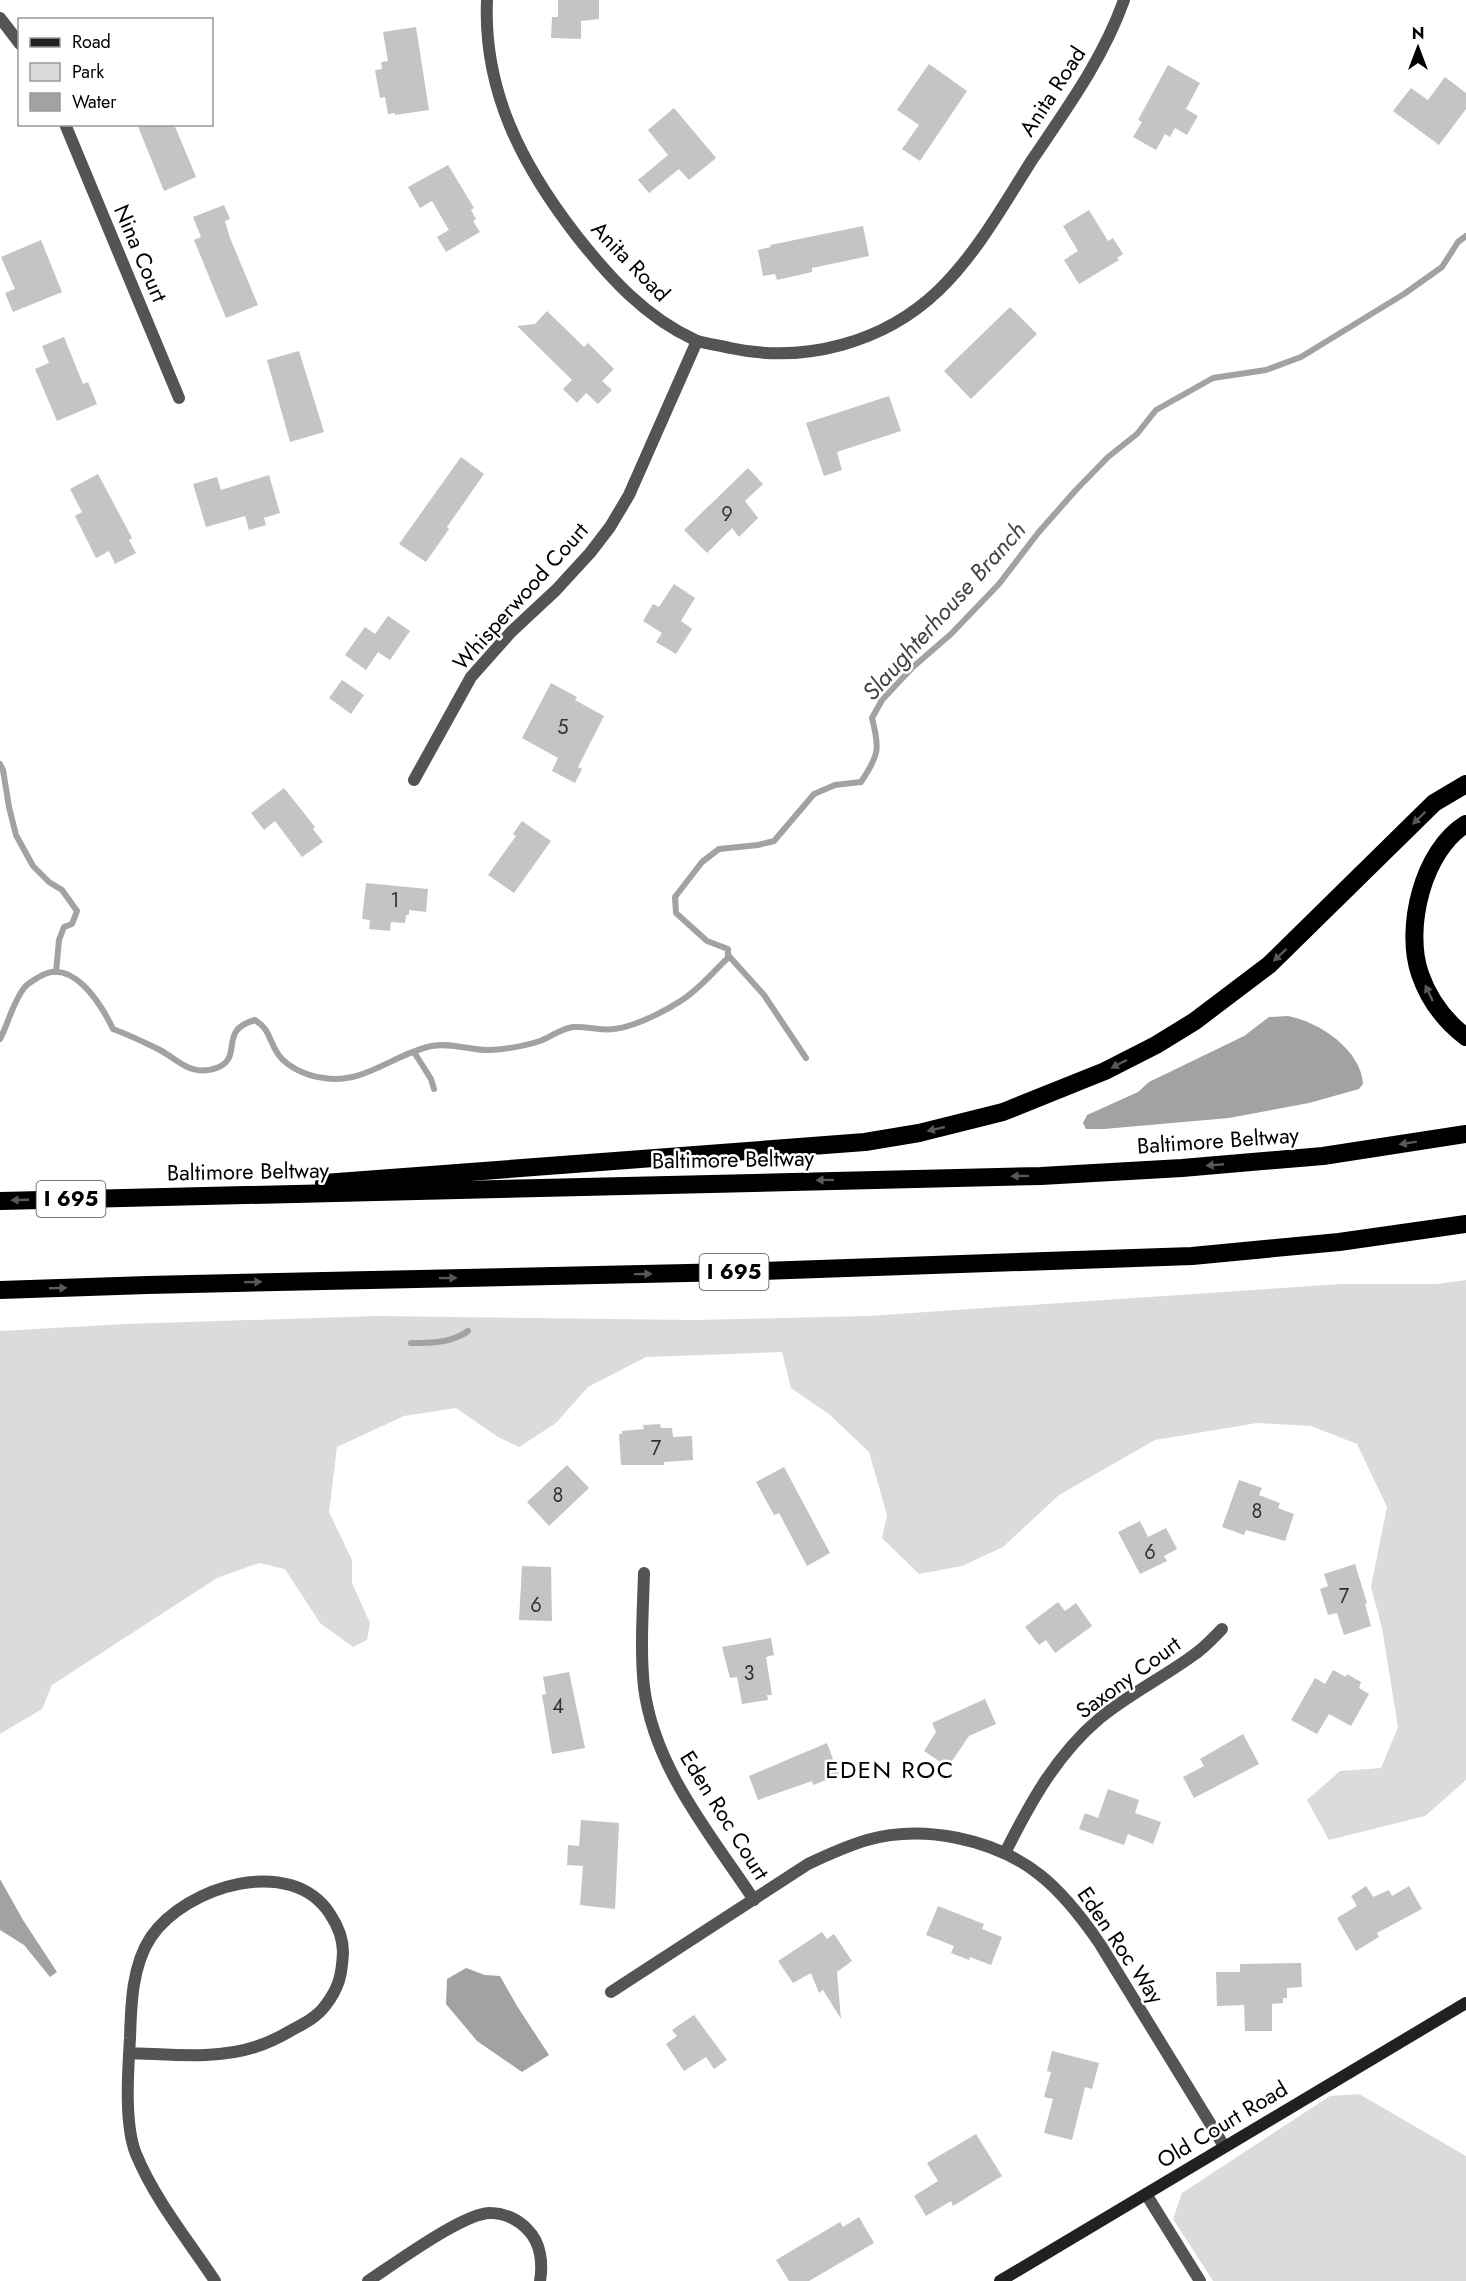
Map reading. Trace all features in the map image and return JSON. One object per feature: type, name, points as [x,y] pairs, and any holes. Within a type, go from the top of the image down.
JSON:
[{"type":"highway","points":[[142,1197],[865,1142],[919,1134],[1003,1112],[1105,1071],[1156,1045],[1195,1021],[1269,965],[1434,804],[1466,784]]},
{"type":"highway","points":[[1466,824],[1458,828],[1441,847],[1426,873],[1416,916],[1420,973],[1434,1003],[1451,1026],[1466,1037]]},
{"type":"highway","name":"Baltimore Beltway","points":[[0,1201],[1041,1176],[1182,1168],[1323,1156],[1466,1134]]},
{"type":"highway","name":"I 695","points":[[0,1290],[732,1272],[1192,1256],[1339,1242],[1466,1224]]},
{"type":"main road","name":"Old Court Road","points":[[1000,2281],[1466,2003]]},
{"type":"street","name":"Anita Road","points":[[487,0],[489,44],[495,83],[510,129],[530,170],[559,213],[600,266],[633,299],[661,321],[697,341],[741,351],[776,354],[815,351],[852,343],[909,314],[938,291],[961,265],[989,226],[1087,79],[1114,28],[1124,0]]},
{"type":"street","points":[[0,18],[18,41]]},
{"type":"street","name":"Nina Court","points":[[66,126],[179,398]]},
{"type":"street","name":"Whisperwood Court","points":[[414,780],[471,677],[511,632],[591,553],[610,527],[629,495],[697,341]]},
{"type":"street","name":"Eden Roc Court","points":[[644,1573],[642,1654],[644,1688],[652,1725],[665,1760],[683,1792],[754,1900]]},
{"type":"street","name":"Saxony Court","points":[[1005,1853],[1030,1802],[1050,1771],[1073,1743],[1134,1692],[1197,1653],[1222,1629]]},
{"type":"street","name":"Eden Roc Way","points":[[611,1992],[808,1864],[869,1840],[900,1835],[932,1835],[966,1841],[1005,1853],[1039,1874],[1082,1918],[1224,2146]]},
{"type":"street","points":[[129,2053],[220,2054],[254,2048],[301,2025],[321,2011],[335,1992],[342,1970],[343,1952],[337,1925],[324,1904],[307,1891],[289,1884],[256,1882],[225,1887],[196,1898],[175,1912],[151,1937],[140,1962],[131,2003],[129,2053],[129,2130],[135,2153],[149,2182],[215,2281]]},
{"type":"street","points":[[1146,2194],[1200,2281]]},
{"type":"street","points":[[368,2281],[467,2219],[491,2212],[518,2220],[532,2233],[539,2248],[542,2269],[540,2281]]},
{"type":"green space","points":[[1466,1280],[1466,1780],[1425,1816],[1329,1840],[1307,1800],[1340,1771],[1381,1768],[1398,1727],[1382,1628],[1371,1587],[1387,1507],[1357,1444],[1311,1426],[1257,1423],[1155,1440],[1059,1495],[1003,1547],[962,1566],[919,1574],[882,1538],[887,1515],[869,1452],[830,1415],[791,1388],[782,1352],[646,1357],[588,1387],[556,1423],[519,1447],[498,1437],[456,1408],[404,1416],[337,1447],[329,1512],[352,1560],[352,1583],[370,1623],[367,1640],[353,1647],[320,1623],[285,1569],[259,1563],[217,1578],[52,1685],[42,1709],[0,1734],[0,1331],[126,1324],[378,1316],[694,1320],[868,1316],[1341,1284],[1436,1284]]},
{"type":"green space","points":[[1359,2094],[1466,2156],[1466,2281],[1213,2281],[1173,2219],[1182,2193],[1330,2096]]},
{"type":"water","points":[[1288,1016],[1313,1024],[1347,1049],[1361,1072],[1363,1084],[1359,1089],[1309,1103],[1229,1118],[1086,1129],[1083,1123],[1087,1115],[1138,1092],[1149,1082],[1244,1036],[1269,1017]]},
{"type":"water","points":[[0,1879],[23,1920],[57,1972],[50,1977],[24,1945],[0,1930]]},
{"type":"water","points":[[466,1968],[485,1975],[500,1976],[549,2055],[522,2072],[477,2041],[446,2004],[447,1979]]},
{"type":"building","points":[[558,0],[599,0],[599,19],[581,21],[581,39],[551,38],[552,17],[558,17]]},
{"type":"building","points":[[416,27],[429,110],[388,114],[385,97],[380,98],[375,70],[382,69],[381,62],[388,61],[383,32]]},
{"type":"building","points":[[929,64],[967,91],[920,161],[902,149],[919,125],[897,110]]},
{"type":"building","points":[[1168,65],[1200,83],[1186,109],[1198,116],[1187,135],[1175,128],[1170,137],[1165,134],[1156,150],[1133,137],[1142,122],[1138,120]]},
{"type":"building","points":[[1445,77],[1466,93],[1466,109],[1439,145],[1393,111],[1411,88],[1428,100]]},
{"type":"building","points":[[674,108],[716,158],[689,180],[679,169],[649,193],[638,180],[668,155],[648,130]]},
{"type":"building","points":[[138,126],[175,126],[196,177],[164,191]]},
{"type":"building","points":[[448,165],[474,208],[471,210],[476,219],[473,221],[480,232],[446,252],[437,237],[449,230],[432,201],[420,208],[408,187]]},
{"type":"building","points":[[224,205],[230,219],[225,221],[230,238],[258,305],[226,318],[194,240],[201,237],[193,217]]},
{"type":"building","points":[[1089,210],[1108,241],[1113,238],[1123,254],[1117,258],[1119,260],[1079,284],[1064,260],[1078,251],[1063,226]]},
{"type":"building","points":[[863,226],[869,256],[812,268],[812,272],[777,280],[775,274],[763,276],[758,250],[771,247],[770,245]]},
{"type":"building","points":[[41,240],[62,292],[13,312],[5,293],[15,289],[1,257]]},
{"type":"building","points":[[1010,307],[1037,334],[971,399],[944,371]]},
{"type":"building","points":[[547,311],[584,347],[588,343],[614,369],[602,381],[612,390],[598,404],[586,393],[577,403],[563,389],[572,380],[517,326],[535,324]]},
{"type":"building","points":[[64,337],[83,384],[88,382],[97,404],[57,421],[35,369],[49,363],[42,346]]},
{"type":"building","points":[[299,351],[324,432],[290,442],[267,360]]},
{"type":"building","points":[[889,396],[901,431],[837,452],[842,470],[824,476],[806,423]]},
{"type":"building","points":[[461,457],[484,474],[426,562],[399,544]]},
{"type":"building","points":[[748,468],[763,484],[745,501],[758,518],[739,537],[732,528],[707,553],[684,530]]},
{"type":"building","points":[[98,474],[132,538],[129,540],[136,553],[115,564],[109,551],[96,558],[75,516],[82,512],[70,489]]},
{"type":"building","points":[[269,475],[280,513],[264,518],[266,525],[249,530],[245,516],[206,527],[193,484],[217,477],[221,490]]},
{"type":"building","points":[[674,584],[695,598],[681,621],[692,629],[676,654],[656,642],[662,633],[643,621],[653,604],[659,607]]},
{"type":"building","points":[[388,616],[410,631],[390,660],[378,652],[366,670],[345,655],[365,627],[375,634]]},
{"type":"building","points":[[342,680],[364,695],[351,714],[329,698]]},
{"type":"building","points":[[551,683],[577,697],[575,700],[604,716],[578,767],[582,769],[575,783],[552,771],[558,758],[522,738]]},
{"type":"building","points":[[284,788],[315,827],[313,829],[323,842],[302,857],[275,821],[264,830],[251,813]]},
{"type":"building","points":[[522,821],[551,841],[514,893],[488,875],[516,836],[513,834]]},
{"type":"building","points":[[366,883],[428,889],[426,912],[409,910],[405,923],[391,922],[390,931],[369,929],[370,920],[362,919]]},
{"type":"building","points":[[660,1424],[661,1428],[672,1428],[673,1437],[692,1436],[693,1460],[664,1462],[664,1465],[621,1465],[619,1434],[622,1434],[622,1431],[644,1429],[643,1425]]},
{"type":"building","points":[[567,1465],[589,1488],[549,1526],[527,1502]]},
{"type":"building","points":[[784,1467],[830,1553],[807,1566],[779,1513],[774,1515],[756,1482]]},
{"type":"building","points":[[1239,1480],[1262,1488],[1259,1495],[1280,1503],[1278,1508],[1294,1514],[1285,1541],[1246,1530],[1244,1535],[1222,1527]]},
{"type":"building","points":[[1140,1521],[1148,1537],[1166,1528],[1177,1549],[1164,1556],[1167,1561],[1140,1574],[1118,1532]]},
{"type":"building","points":[[1355,1564],[1367,1603],[1365,1604],[1371,1626],[1344,1635],[1337,1613],[1328,1615],[1320,1589],[1328,1586],[1324,1574]]},
{"type":"building","points":[[522,1566],[551,1567],[552,1621],[519,1620]]},
{"type":"building","points":[[1058,1602],[1065,1611],[1076,1603],[1092,1626],[1055,1653],[1046,1640],[1039,1645],[1025,1627]]},
{"type":"building","points":[[771,1638],[774,1655],[766,1657],[772,1695],[767,1695],[768,1700],[742,1704],[737,1677],[730,1678],[722,1647]]},
{"type":"building","points":[[1333,1670],[1346,1677],[1347,1674],[1361,1682],[1359,1688],[1369,1694],[1351,1726],[1329,1714],[1317,1734],[1291,1720],[1315,1678],[1325,1684]]},
{"type":"building","points":[[569,1672],[585,1748],[552,1754],[542,1695],[546,1694],[543,1677]]},
{"type":"building","points":[[985,1699],[996,1724],[969,1736],[948,1767],[924,1751],[936,1732],[932,1723]]},
{"type":"building","points":[[1243,1734],[1259,1764],[1194,1798],[1183,1777],[1204,1766],[1200,1759]]},
{"type":"building","points":[[827,1743],[839,1775],[813,1785],[812,1781],[758,1800],[749,1776]]},
{"type":"building","points":[[1108,1789],[1139,1800],[1135,1813],[1161,1822],[1153,1844],[1128,1834],[1124,1845],[1079,1829],[1085,1813],[1098,1818]]},
{"type":"building","points":[[581,1820],[619,1823],[615,1909],[580,1905],[583,1866],[567,1865],[568,1845],[579,1846]]},
{"type":"building","points":[[1366,1886],[1373,1897],[1389,1890],[1392,1896],[1409,1886],[1422,1909],[1377,1933],[1379,1937],[1356,1951],[1337,1918],[1357,1906],[1351,1896]]},
{"type":"building","points":[[938,1906],[984,1924],[982,1929],[1002,1937],[991,1965],[951,1953],[954,1946],[926,1935]]},
{"type":"building","points":[[822,1932],[827,1939],[834,1934],[852,1961],[837,1972],[841,2019],[823,1990],[819,1993],[811,1973],[793,1983],[778,1961]]},
{"type":"building","points":[[1301,1963],[1302,1987],[1287,1988],[1287,1998],[1283,1998],[1283,2003],[1272,2004],[1272,2031],[1245,2031],[1244,2005],[1217,2006],[1216,1972],[1240,1972],[1240,1964]]},
{"type":"building","points":[[694,2015],[727,2060],[714,2069],[706,2057],[684,2071],[666,2044],[677,2036],[672,2030]]},
{"type":"building","points":[[1052,2051],[1099,2063],[1092,2089],[1085,2087],[1072,2140],[1044,2133],[1053,2099],[1044,2097],[1051,2072],[1047,2071]]},
{"type":"building","points":[[976,2134],[1002,2176],[953,2206],[951,2201],[926,2216],[914,2196],[938,2181],[927,2163]]},
{"type":"building","points":[[859,2217],[874,2243],[809,2281],[789,2281],[776,2260],[840,2222],[843,2227]]},
{"type":"waterway","name":"Slaughterhouse Branch","points":[[0,1039],[16,1000],[24,988],[39,977],[51,972],[63,973],[84,986],[101,1007],[113,1029],[160,1050],[187,1067],[201,1071],[219,1067],[226,1062],[230,1056],[237,1030],[244,1024],[255,1020],[265,1029],[279,1055],[289,1065],[310,1075],[339,1079],[366,1073],[405,1055],[432,1046],[446,1045],[483,1050],[515,1047],[540,1041],[573,1027],[609,1029],[623,1027],[645,1020],[668,1008],[688,996],[728,958],[728,949],[707,941],[676,913],[675,897],[702,862],[719,849],[774,841],[814,794],[835,785],[861,782],[876,752],[877,745],[872,718],[882,700],[999,584],[1038,533],[1075,491],[1108,457],[1137,434],[1156,410],[1213,378],[1266,370],[1301,357],[1404,294],[1442,267],[1458,242],[1466,236]]},
{"type":"waterway","points":[[0,764],[16,835],[33,866],[49,882],[62,890],[77,911],[72,924],[64,927],[59,940],[56,972]]},
{"type":"waterway","points":[[728,955],[764,995],[806,1058]]},
{"type":"waterway","points":[[414,1052],[431,1079],[434,1089]]},
{"type":"waterway","points":[[411,1343],[448,1340],[468,1331]]},
{"type":"district","name":"EDEN ROC","points":[[890,1770]]}]
